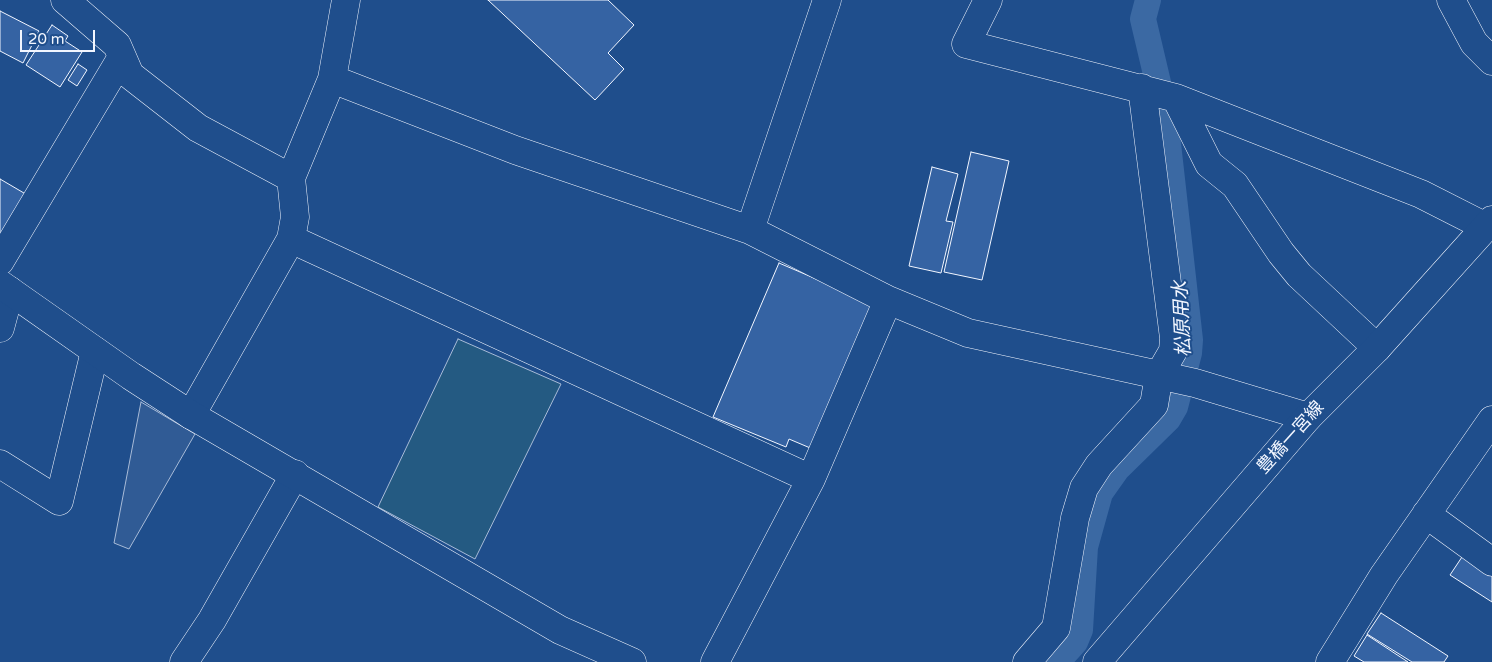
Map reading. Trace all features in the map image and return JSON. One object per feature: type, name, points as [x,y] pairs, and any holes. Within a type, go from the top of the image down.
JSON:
[{"type":"street","points":[[65,0],[117,45],[130,75],[198,128],[291,178]]},
{"type":"street","points":[[191,415],[291,239],[295,217],[291,178],[332,79],[346,0]]},
{"type":"street","points":[[750,230],[827,0]]},
{"type":"street","points":[[988,0],[966,44],[1143,88],[1175,98],[1421,194],[1489,224]]},
{"type":"street","points":[[1452,0],[1474,42],[1492,61]]},
{"type":"street","points":[[0,261],[122,57]]},
{"type":"street","points":[[332,79],[515,150],[750,230],[888,300],[968,333],[1175,379],[1308,417]]},
{"type":"street","points":[[1027,662],[1056,628],[1075,518],[1084,488],[1099,465],[1175,379],[1174,338],[1143,88]]},
{"type":"street","points":[[1175,98],[1209,164],[1235,185],[1281,253],[1299,275],[1377,348]]},
{"type":"street","name":"豊橋一宮線","points":[[1097,662],[1308,417],[1377,348],[1489,224]]},
{"type":"street","points":[[291,239],[811,479]]},
{"type":"street","points":[[0,328],[5,288],[191,415],[560,630],[632,662]]},
{"type":"street","points":[[715,662],[811,479],[888,300]]},
{"type":"street","points":[[0,464],[59,501],[95,351]]},
{"type":"street","points":[[1330,662],[1384,575],[1492,420]]},
{"type":"street","points":[[184,662],[212,620],[295,474]]},
{"type":"street","points":[[1426,514],[1492,562]]},
{"type":"shaded area","points":[[458,339],[561,384],[475,559],[378,507]]},
{"type":"shaded area","points":[[141,402],[195,434],[129,549],[114,543]]},
{"type":"building","points":[[488,0],[608,0],[634,25],[608,53],[624,69],[595,100]]},
{"type":"building","points":[[0,11],[39,31],[23,63],[0,51]]},
{"type":"building","points":[[52,25],[68,36],[65,41],[82,52],[60,87],[26,65]]},
{"type":"building","points":[[78,64],[87,70],[77,86],[68,80]]},
{"type":"building","points":[[971,152],[1009,161],[982,280],[944,272]]},
{"type":"building","points":[[932,167],[958,174],[946,221],[953,222],[941,273],[909,266]]},
{"type":"building","points":[[0,179],[29,196],[0,245]]},
{"type":"building","points":[[779,263],[877,305],[815,450],[789,439],[786,447],[713,417]]},
{"type":"building","points":[[1464,554],[1492,571],[1492,602],[1450,575]]},
{"type":"building","points":[[1381,613],[1448,656],[1444,662],[1412,662],[1367,634]]},
{"type":"building","points":[[1367,635],[1408,662],[1364,662],[1354,656]]},
{"type":"waterway","name":"松原用水","points":[[1057,662],[1075,642],[1080,630],[1085,547],[1100,493],[1117,469],[1168,419],[1175,407],[1189,353],[1190,340],[1164,108],[1143,19],[1148,0]]}]
